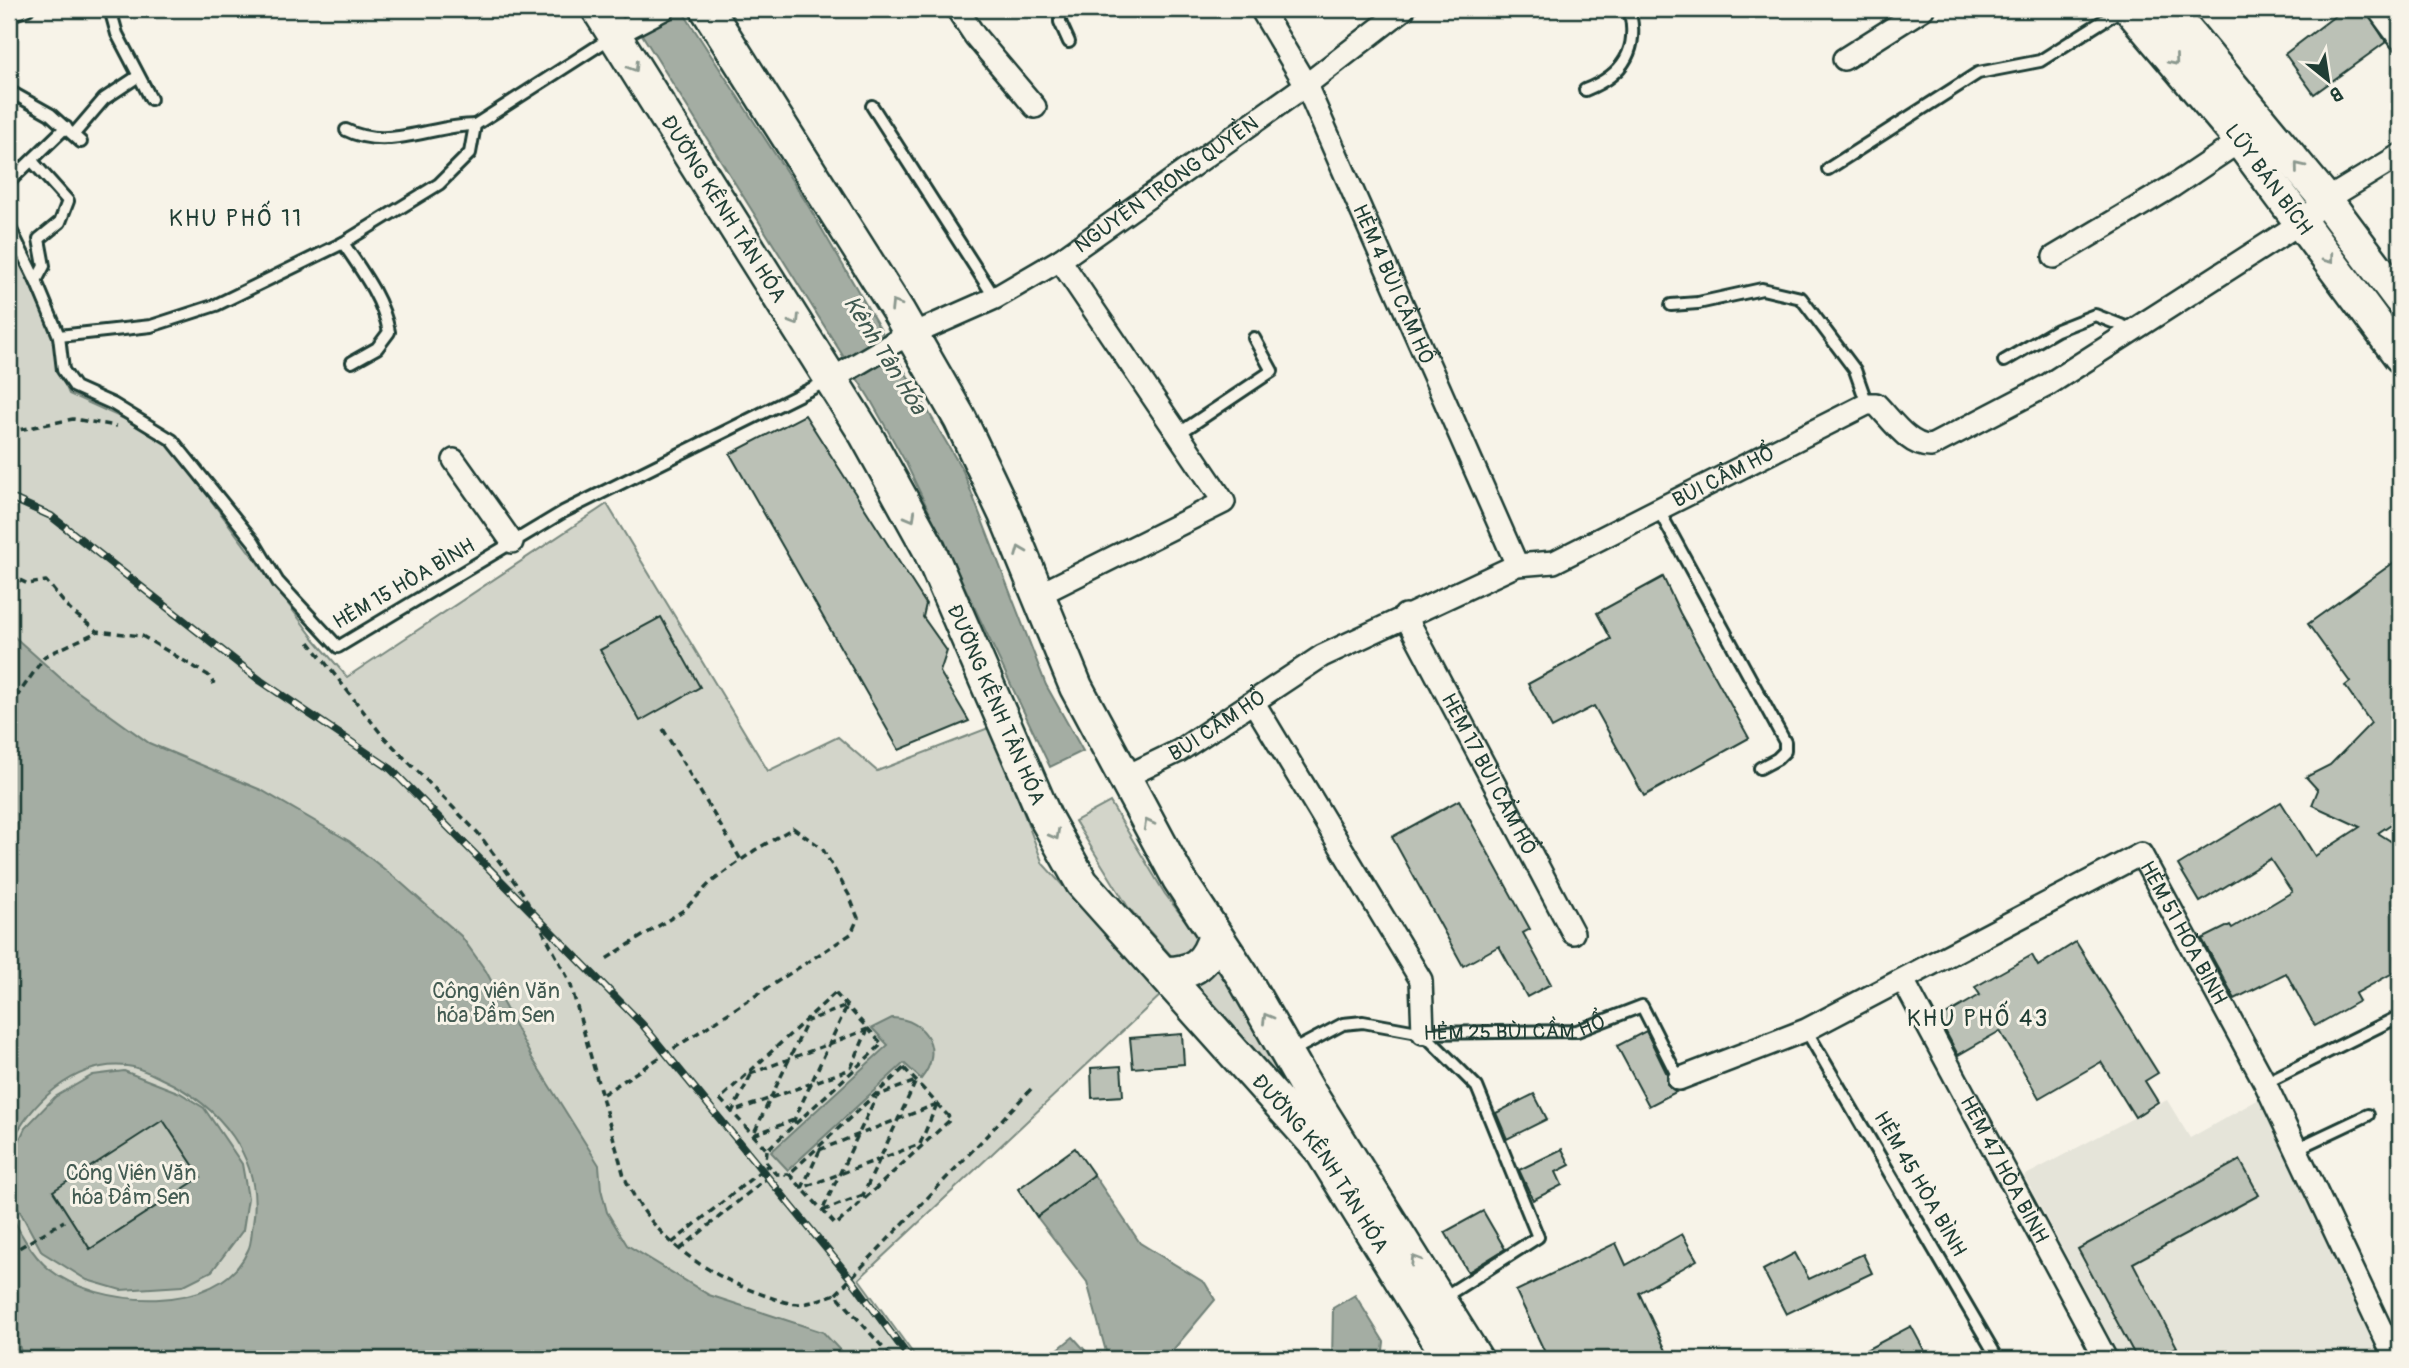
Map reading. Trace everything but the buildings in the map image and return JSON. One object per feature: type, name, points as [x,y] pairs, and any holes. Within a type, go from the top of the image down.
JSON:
[{"type":"street","name":"ĐƯỜNG KÊNH TÂN HÓA","points":[[598,9],[622,30],[839,375],[928,547],[1045,817],[1082,883],[1321,1150],[1450,1359]]},
{"type":"street","points":[[622,30],[664,9]]},
{"type":"street","name":"ĐƯỜNG KÊNH TÂN HÓA","points":[[707,9],[904,338],[960,419],[1005,514],[1076,687],[1179,879],[1476,1359]]},
{"type":"street","points":[[957,9],[975,36],[1035,107]]},
{"type":"street","name":"HẺM 4 BÙI CẦM HỔ","points":[[1261,9],[1306,85],[1517,565]]},
{"type":"street","name":"NGUYỄN TRỌNG QUYỀN","points":[[839,375],[904,338],[995,298],[1060,260],[1306,85],[1404,9]]},
{"type":"street","points":[[1844,59],[1923,9]]},
{"type":"street","name":"LŨY BÁN BÍCH","points":[[2130,9],[2240,141],[2400,356]]},
{"type":"street","name":"LŨY BÁN BÍCH","points":[[2169,9],[2326,200],[2399,294]]},
{"type":"street","points":[[2378,9],[2400,38]]},
{"type":"street","points":[[2054,257],[2173,186],[2240,141]]},
{"type":"street","points":[[1867,404],[1876,404],[1913,441],[1922,446],[1931,446],[2046,386],[2302,222],[2326,200],[2400,155]]},
{"type":"street","points":[[1038,594],[1224,502],[1060,260]]},
{"type":"street","name":"BÙI CẨM HỔ","points":[[1123,778],[1179,751],[1322,656],[1517,565],[1554,562],[1867,404]]},
{"type":"street","points":[[454,460],[512,542]]},
{"type":"street","name":"HẺM 17 BÙI CẨM HỔ","points":[[1405,615],[1573,933]]},
{"type":"street","name":"HẺM 25 BÙI CẦM HỔ","points":[[1254,703],[1421,980],[1423,1033]]},
{"type":"street","name":"HẺM 51 HÒA BÌNH","points":[[1679,1079],[1807,1030],[2141,854],[2265,1083],[2395,1359]]},
{"type":"street","points":[[1163,973],[1192,970],[1203,963],[1215,935]]},
{"type":"street","name":"HẺM 47 HÒA BÌNH","points":[[1903,980],[2106,1359]]},
{"type":"lane","points":[[9,16],[28,9]]},
{"type":"lane","points":[[110,9],[138,77],[151,99]]},
{"type":"lane","points":[[1060,9],[1060,22],[1069,42]]},
{"type":"lane","points":[[1585,90],[1600,84],[1625,65],[1631,42],[1629,9]]},
{"type":"lane","points":[[1828,169],[1978,73],[2040,61],[2122,9]]},
{"type":"lane","points":[[346,130],[359,136],[386,139],[450,125],[475,125],[622,30]]},
{"type":"lane","points":[[9,182],[74,134],[104,99],[138,77]]},
{"type":"lane","points":[[9,91],[74,134]]},
{"type":"lane","points":[[872,106],[995,298]]},
{"type":"lane","points":[[59,337],[151,326],[216,305],[343,243],[439,184],[471,153],[475,125]]},
{"type":"lane","points":[[33,162],[68,201],[60,222],[39,239],[44,266],[36,281]]},
{"type":"lane","name":"HẺM 15 HÒA BÌNH","points":[[9,226],[59,337],[63,370],[75,387],[113,404],[172,440],[254,542],[278,582],[338,647],[564,512],[839,375]]},
{"type":"lane","points":[[343,243],[371,284],[387,319],[389,332],[377,348],[352,362]]},
{"type":"lane","points":[[1671,305],[1698,303],[1762,289],[1801,298],[1855,370],[1867,404]]},
{"type":"lane","points":[[2004,361],[2057,330],[2095,315],[2133,330]]},
{"type":"lane","points":[[1178,434],[1272,371],[1254,338]]},
{"type":"lane","points":[[1658,509],[1785,742],[1785,751],[1777,759],[1760,768]]},
{"type":"lane","name":"HẺM 25 BÙI CẦM HỔ","points":[[1423,1033],[1577,1031],[1642,1006],[1679,1079]]},
{"type":"lane","points":[[2265,1083],[2400,1016]]},
{"type":"lane","points":[[1287,1053],[1343,1024],[1363,1022],[1423,1033],[1477,1087],[1538,1237],[1440,1300]]},
{"type":"lane","name":"HẺM 45 HÒA BÌNH","points":[[1807,1030],[1997,1359]]},
{"type":"lane","points":[[2296,1149],[2368,1115]]},
{"type":"path","points":[[9,432],[73,419],[125,427]]},
{"type":"path","points":[[9,575],[28,584],[46,582],[70,610],[97,631],[142,636],[208,675],[214,684]]},
{"type":"path","points":[[9,708],[45,656],[97,631]]},
{"type":"path","points":[[301,632],[382,734],[478,833],[522,892],[570,982],[624,1176],[636,1202],[680,1250],[738,1286],[777,1300],[800,1304],[836,1294],[1031,1089]]},
{"type":"path","points":[[663,729],[741,860]]},
{"type":"path","points":[[602,1094],[851,934],[858,918],[849,895],[822,848],[793,828],[710,883],[684,910],[606,959]]},
{"type":"path","points":[[767,1150],[795,1121],[882,1044],[835,993],[720,1099],[767,1150],[768,1165],[774,1172],[789,1174],[836,1225],[951,1119],[904,1069],[789,1174]]},
{"type":"path","points":[[753,1135],[807,1020],[847,1006]]},
{"type":"path","points":[[753,1135],[795,1121],[847,1006]]},
{"type":"path","points":[[732,1112],[749,1074],[868,1029]]},
{"type":"path","points":[[852,1070],[868,1029]]},
{"type":"path","points":[[732,1112],[852,1070]]},
{"type":"path","points":[[822,1210],[876,1096],[916,1081]]},
{"type":"path","points":[[822,1210],[864,1197],[916,1081]]},
{"type":"path","points":[[802,1188],[819,1149],[937,1104]]},
{"type":"path","points":[[802,1188],[921,1145],[937,1104]]},
{"type":"path","points":[[672,1243],[768,1165]]},
{"type":"path","points":[[680,1250],[774,1172]]},
{"type":"path","points":[[9,1254],[64,1221]]},
{"type":"path","points":[[836,1294],[893,1359]]},
{"type":"shaded area","points":[[2268,1094],[2394,1359],[2121,1359],[2024,1176],[2167,1100],[2190,1138]]},
{"type":"green space","name":"Công viên Văn hóa Đầm Sen","points":[[9,239],[54,337],[60,373],[69,394],[131,422],[169,444],[315,640],[347,677],[607,504],[768,771],[838,737],[877,771],[991,727],[1043,864],[1162,994],[859,1279],[917,1359],[9,1359]]},
{"type":"green space","points":[[1110,802],[1165,894],[1287,1053],[1309,1111],[1128,907],[1075,821]]},
{"type":"water","name":"Kênh Tân Hóa","points":[[626,9],[681,9],[806,202],[963,471],[1046,685],[1083,751],[1050,767],[906,463],[870,399]]},
{"type":"water","points":[[9,632],[66,683],[149,743],[261,790],[349,841],[399,881],[461,936],[486,971],[532,1058],[599,1165],[607,1212],[627,1245],[709,1295],[823,1332],[848,1359],[23,1359],[9,1309],[9,1207],[25,1241],[49,1269],[70,1282],[96,1292],[126,1298],[156,1299],[185,1296],[212,1287],[233,1272],[249,1247],[255,1200],[244,1156],[219,1119],[183,1090],[132,1067],[108,1066],[89,1070],[56,1088],[28,1116],[9,1148]]},
{"type":"water","points":[[892,1018],[915,1024],[928,1038],[931,1058],[921,1079],[904,1063],[788,1170],[771,1152],[888,1045],[872,1028]]},
{"type":"water","name":"Công Viên Văn hóa Đầm Sen","points":[[124,1071],[180,1093],[204,1108],[242,1164],[248,1198],[243,1230],[212,1271],[182,1286],[121,1290],[87,1280],[42,1252],[9,1191],[9,1163],[25,1128],[55,1097],[93,1075]]},
{"type":"water","points":[[1094,1175],[1140,1243],[1205,1283],[1215,1300],[1173,1350],[1140,1359],[1108,1359],[1087,1282],[1037,1217]]},
{"type":"water","points":[[1355,1295],[1384,1342],[1382,1359],[1332,1359],[1333,1308]]},
{"type":"water","points":[[1073,1337],[1093,1359],[1046,1359]]},
{"type":"railway","points":[[9,497],[51,516],[261,681],[391,769],[642,1024],[852,1280],[910,1359]]},
{"type":"district","name":"KHU PHỐ 11","points":[[236,218]]},
{"type":"district","name":"KHU PHỐ 43","points":[[1978,1018]]}]
